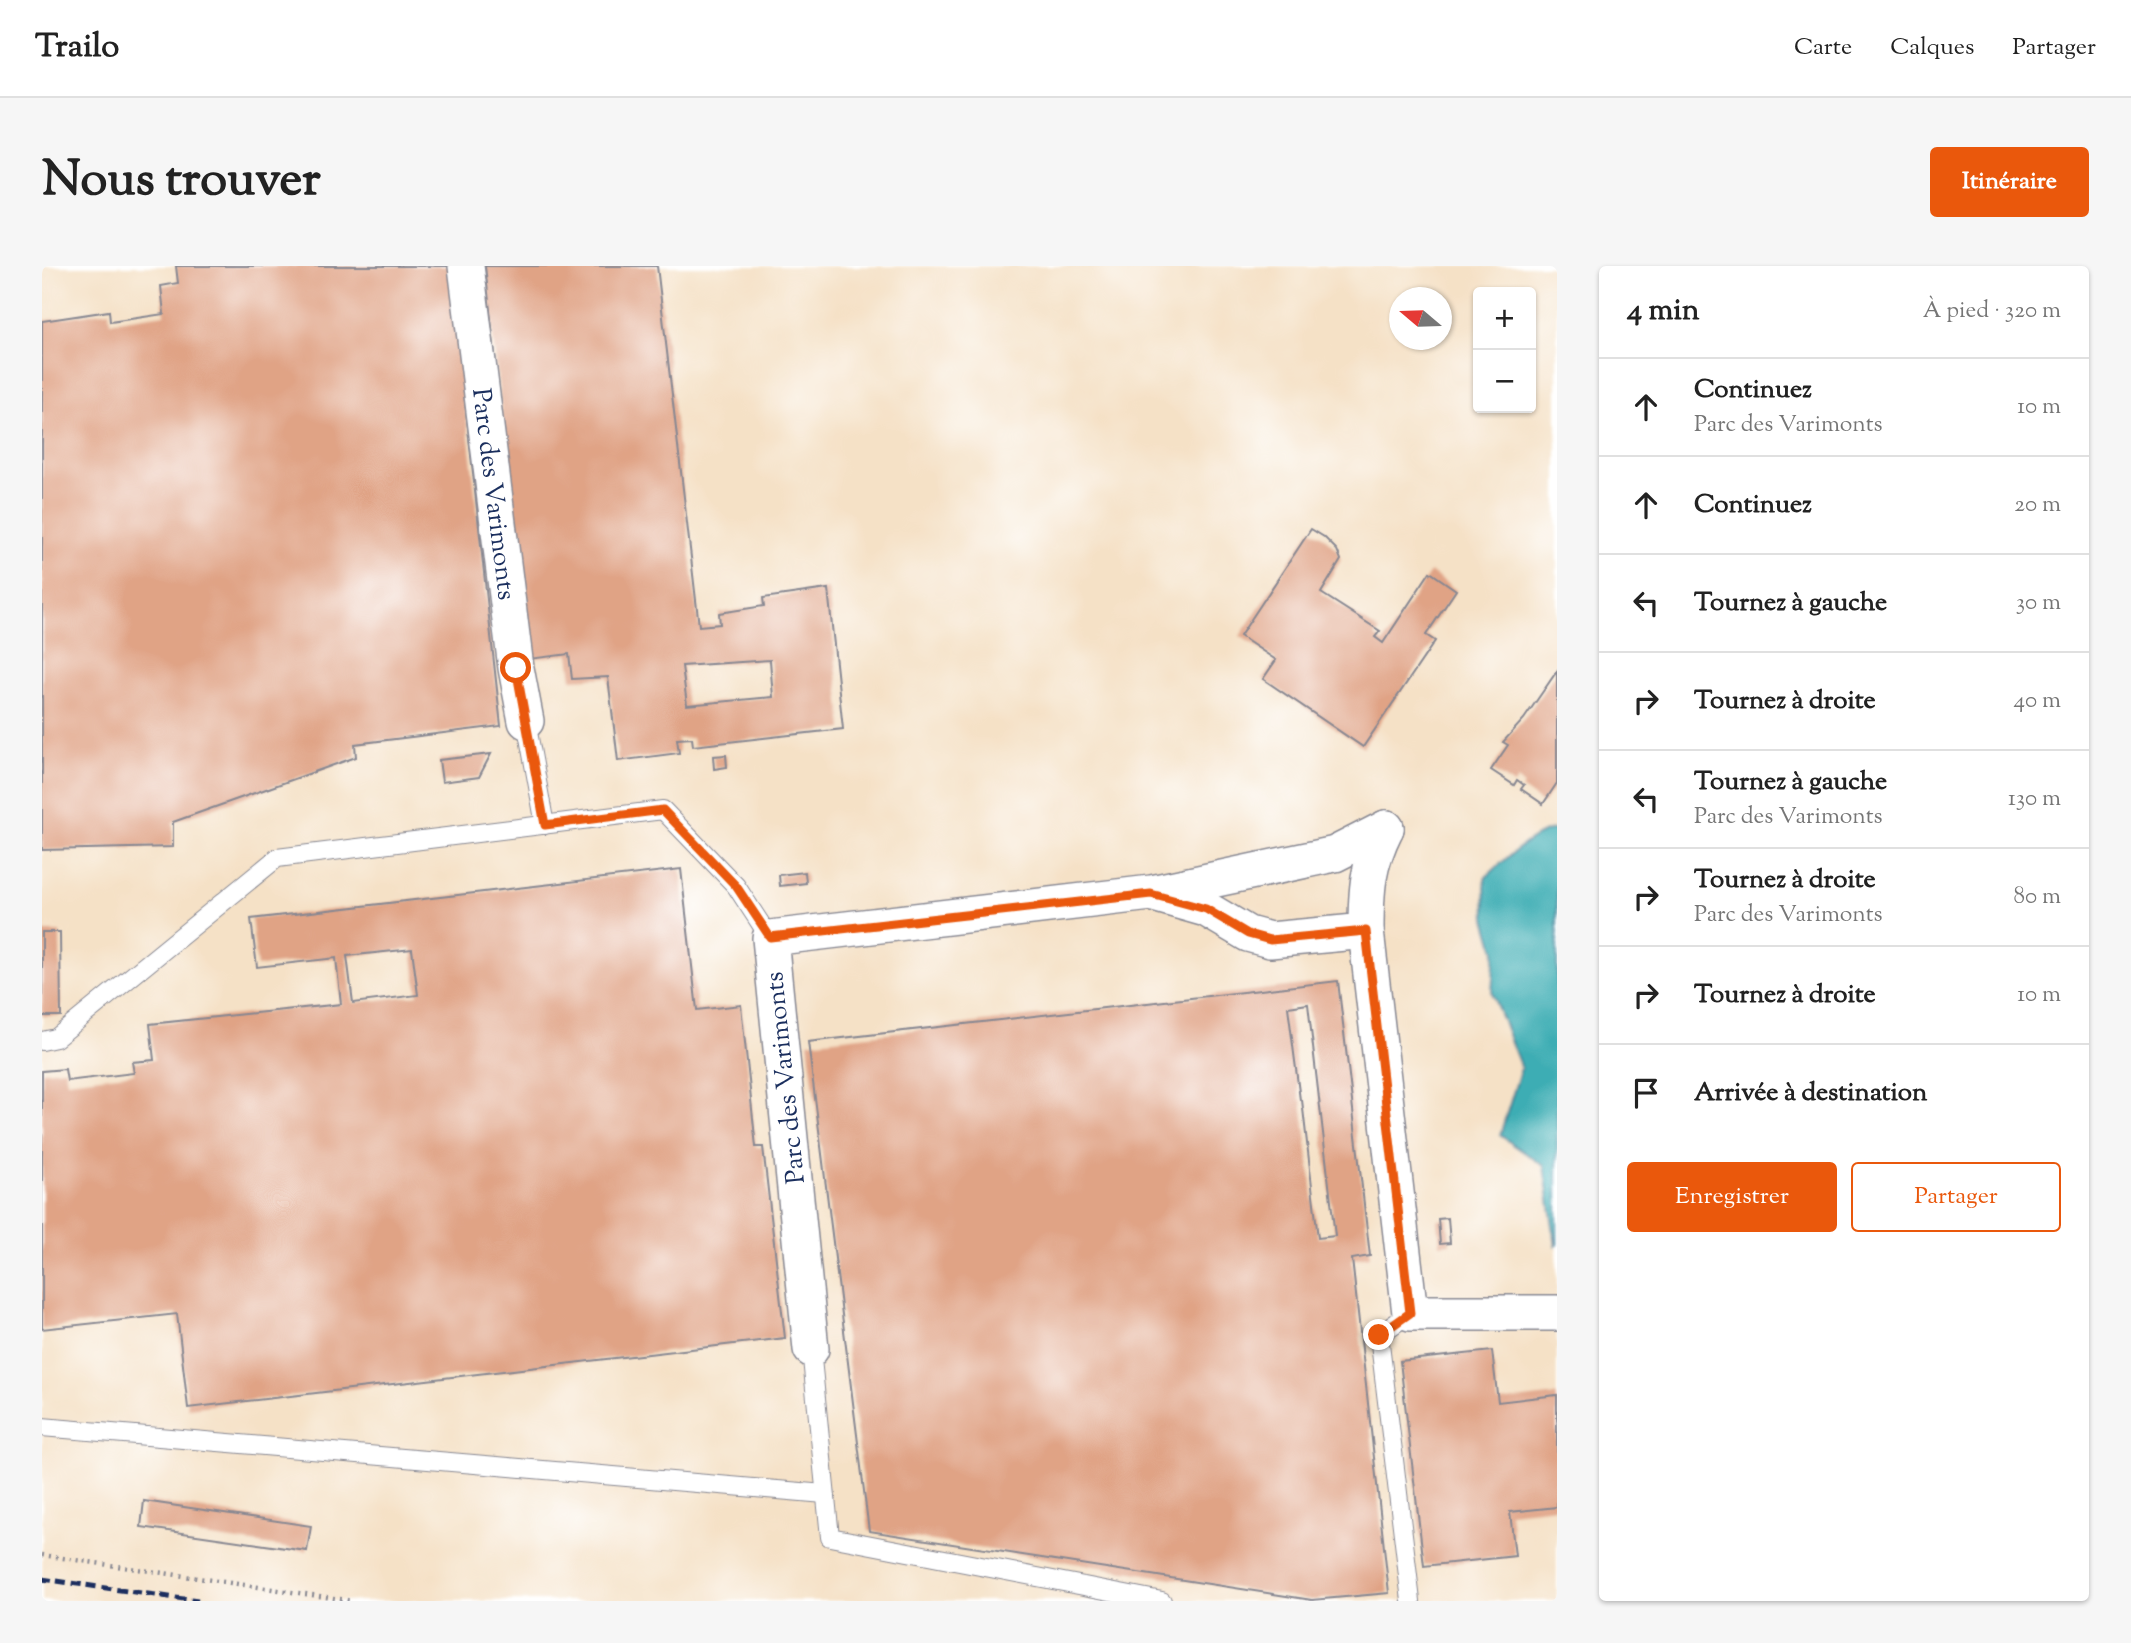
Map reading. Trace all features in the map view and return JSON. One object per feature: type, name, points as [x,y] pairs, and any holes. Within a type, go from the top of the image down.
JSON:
[{"type":"street","name":"Parc des Varimonts","points":[[466,266],[516,668],[526,721]]},
{"type":"street","name":"Parc des Varimonts","points":[[811,1349],[770,937],[1151,894],[1335,854],[1386,828],[1375,850],[1366,887],[1366,931],[1410,1313]]},
{"type":"street","name":"Parc des Varimonts","points":[[1151,894],[1206,909],[1248,934],[1270,940],[1366,931]]},
{"type":"street","points":[[1410,1313],[1557,1313]]},
{"type":"lane","points":[[526,721],[545,825]]},
{"type":"lane","points":[[42,1041],[57,1038],[277,858],[663,810],[736,886],[770,937]]},
{"type":"lane","points":[[1410,1313],[1379,1335],[1411,1601]]},
{"type":"lane","points":[[811,1349],[830,1537],[1162,1601]]},
{"type":"lane","points":[[42,1427],[825,1494]]},
{"type":"path","points":[[42,1555],[353,1601]]},
{"type":"water","points":[[1557,829],[1556,1246],[1544,1166],[1500,1135],[1521,1068],[1492,993],[1495,950],[1486,918],[1485,878],[1527,842]]},
{"type":"building","points":[[176,266],[450,266],[501,726],[355,744],[356,757],[173,822],[173,847],[42,850],[42,321],[109,311],[110,322],[164,314],[161,286],[178,283]]},
{"type":"building","points":[[485,266],[657,266],[699,626],[720,624],[719,613],[764,606],[763,598],[828,589],[843,729],[693,746],[692,738],[677,739],[679,753],[618,761],[608,677],[572,679],[569,654],[529,659]],"holes":[[[770,660],[773,697],[687,705],[682,666]]]},
{"type":"building","points":[[1311,529],[1337,550],[1341,560],[1321,593],[1380,631],[1375,637],[1383,643],[1430,572],[1456,590],[1426,635],[1435,641],[1363,747],[1263,679],[1276,660],[1240,636]]},
{"type":"building","points":[[1557,671],[1557,783],[1543,804],[1521,789],[1524,785],[1517,780],[1514,785],[1491,770],[1508,745],[1503,742],[1524,719]]},
{"type":"building","points":[[491,754],[479,777],[442,782],[439,760]]},
{"type":"building","points":[[726,755],[727,767],[714,769],[713,756]]},
{"type":"building","points":[[681,869],[697,1010],[741,1005],[756,1147],[763,1147],[785,1338],[188,1408],[177,1314],[42,1329],[42,1071],[65,1069],[67,1081],[134,1073],[132,1062],[154,1060],[150,1024],[341,1004],[336,958],[257,967],[251,919]],"holes":[[[412,949],[418,995],[353,1003],[347,956]]]},
{"type":"building","points":[[805,872],[806,883],[780,886],[779,875]]},
{"type":"building","points":[[42,932],[60,932],[61,1016],[42,1016]]},
{"type":"building","points":[[1338,981],[1370,1256],[1352,1259],[1389,1593],[1312,1600],[869,1531],[808,1042]],"holes":[[[1308,1004],[1335,1236],[1318,1238],[1288,1007]]]},
{"type":"building","points":[[1448,1218],[1450,1243],[1440,1244],[1438,1219]]},
{"type":"building","points":[[1492,1351],[1498,1402],[1557,1395],[1557,1507],[1510,1512],[1515,1556],[1424,1566],[1400,1361]]},
{"type":"building","points":[[144,1501],[311,1526],[307,1551],[141,1527]]},
{"type":"railway","points":[[42,1579],[198,1601]]},
{"type":"route","points":[[516,668],[545,825],[663,810],[736,886],[770,937],[1151,894],[1206,909],[1248,934],[1270,940],[1366,931],[1410,1313],[1379,1335]]}]
